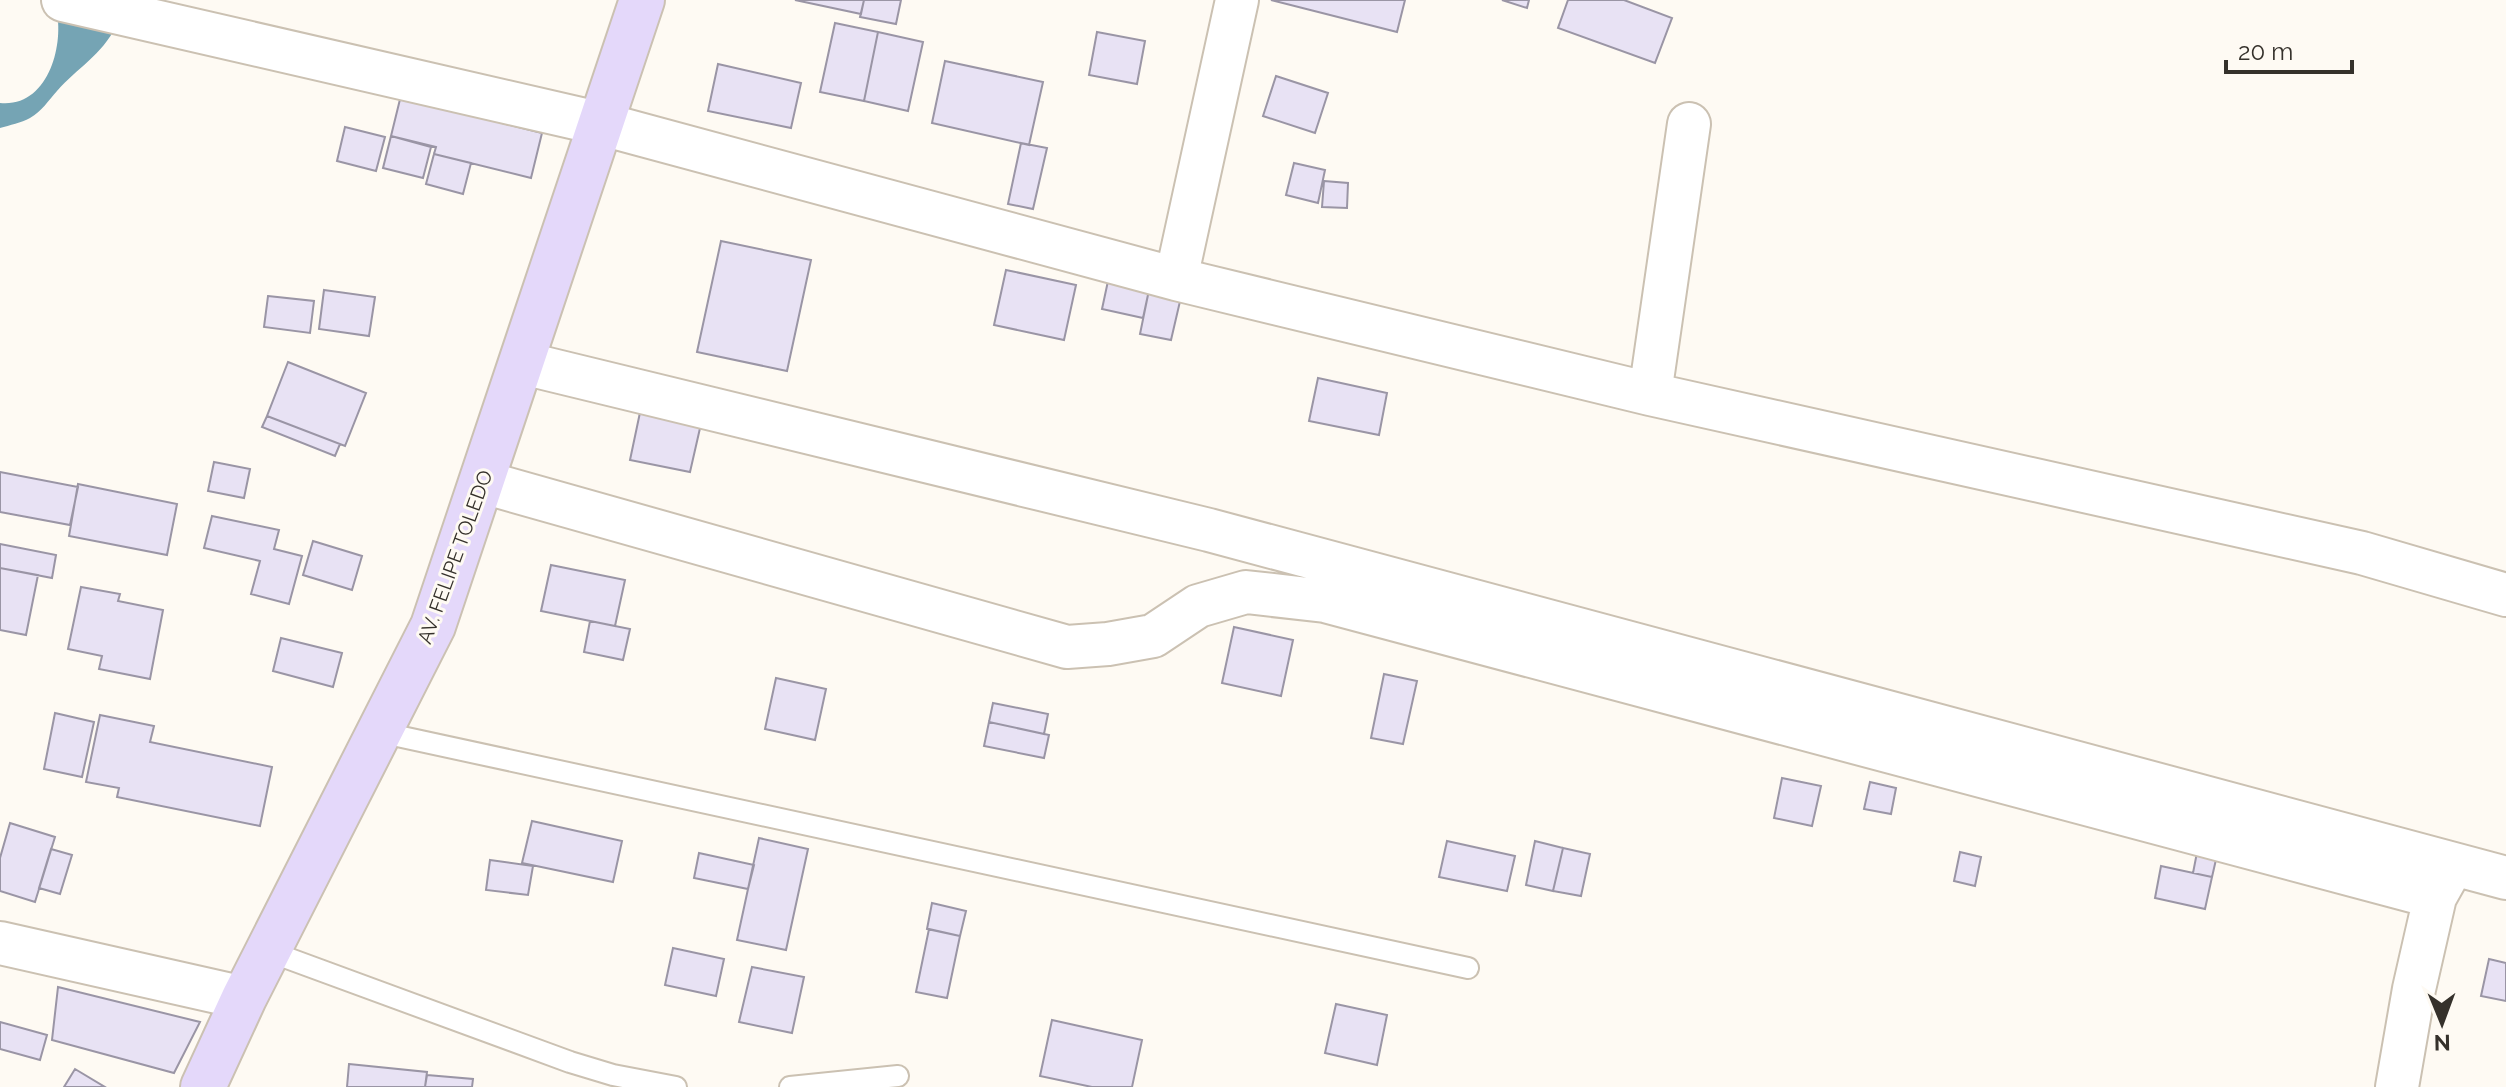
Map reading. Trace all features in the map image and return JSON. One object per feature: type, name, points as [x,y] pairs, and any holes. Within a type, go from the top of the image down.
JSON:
[{"type":"main road","name":"AV. FELIPE TOLEDO","points":[[203,1087],[244,998],[433,626],[642,0]]},
{"type":"street","points":[[63,0],[602,124],[1176,279],[1650,394],[2362,553],[2506,595]]},
{"type":"street","points":[[1176,279],[1237,0]]},
{"type":"street","points":[[1650,394],[1689,124]]},
{"type":"street","points":[[523,363],[1209,530],[2444,880]]},
{"type":"street","points":[[483,482],[1067,647],[1153,636],[1198,606],[1246,592],[1325,601],[2444,880],[2506,878]]},
{"type":"street","points":[[2397,1087],[2414,989],[2444,880]]},
{"type":"street","points":[[0,943],[244,998]]},
{"type":"lane","points":[[379,732],[1468,968]]},
{"type":"lane","points":[[268,951],[570,1062],[613,1075],[676,1087]]},
{"type":"lane","points":[[790,1087],[898,1076]]},
{"type":"water","points":[[56,8],[116,26],[96,53],[38,112],[23,121],[0,128],[0,103],[17,102],[30,95],[41,85],[49,71],[58,39]]},
{"type":"building","points":[[795,0],[864,0],[861,14]]},
{"type":"building","points":[[864,0],[901,0],[896,24],[860,17]]},
{"type":"building","points":[[1271,0],[1405,0],[1397,32]]},
{"type":"building","points":[[1502,0],[1529,0],[1527,8]]},
{"type":"building","points":[[1568,0],[1624,0],[1672,18],[1655,63],[1558,28]]},
{"type":"building","points":[[835,23],[878,32],[864,101],[820,92]]},
{"type":"building","points":[[878,32],[923,42],[908,111],[864,101]]},
{"type":"building","points":[[1097,32],[1145,41],[1137,84],[1089,75]]},
{"type":"building","points":[[945,61],[1043,82],[1029,145],[932,123]]},
{"type":"building","points":[[718,64],[801,83],[791,128],[708,111]]},
{"type":"building","points":[[1276,76],[1328,93],[1315,133],[1263,116]]},
{"type":"building","points":[[404,83],[505,108],[502,123],[542,133],[531,178],[434,154],[436,147],[391,136]]},
{"type":"building","points":[[345,127],[385,137],[376,171],[337,161]]},
{"type":"building","points":[[391,136],[431,147],[423,178],[383,168]]},
{"type":"building","points":[[1021,143],[1047,148],[1033,209],[1008,204]]},
{"type":"building","points":[[434,154],[471,163],[463,194],[426,184]]},
{"type":"building","points":[[1294,163],[1325,170],[1318,203],[1286,195]]},
{"type":"building","points":[[1324,181],[1348,183],[1347,208],[1322,207]]},
{"type":"building","points":[[721,241],[811,260],[787,371],[697,352]]},
{"type":"building","points":[[1006,270],[1076,285],[1064,340],[994,325]]},
{"type":"building","points":[[1108,281],[1149,290],[1143,318],[1102,309]]},
{"type":"building","points":[[324,290],[375,297],[369,336],[319,329]]},
{"type":"building","points":[[1149,290],[1181,297],[1171,340],[1140,334]]},
{"type":"building","points":[[268,296],[314,301],[310,333],[264,327]]},
{"type":"building","points":[[288,362],[366,393],[345,446],[267,416]]},
{"type":"building","points":[[1318,378],[1387,393],[1379,435],[1309,421]]},
{"type":"building","points":[[642,403],[703,415],[690,472],[630,460]]},
{"type":"building","points":[[267,416],[340,444],[335,456],[262,427]]},
{"type":"building","points":[[214,462],[250,469],[244,498],[208,491]]},
{"type":"building","points":[[0,472],[78,487],[70,525],[0,512]]},
{"type":"building","points":[[78,484],[177,504],[167,555],[69,536]]},
{"type":"building","points":[[212,516],[279,530],[274,549],[302,556],[289,604],[251,594],[260,561],[204,548]]},
{"type":"building","points":[[313,541],[362,556],[352,590],[303,575]]},
{"type":"building","points":[[0,544],[56,555],[52,578],[0,568]]},
{"type":"building","points":[[551,565],[625,580],[615,626],[541,611]]},
{"type":"building","points":[[0,568],[38,575],[26,635],[0,630]]},
{"type":"building","points":[[81,587],[120,594],[118,601],[163,610],[150,679],[99,669],[102,656],[68,649]]},
{"type":"building","points":[[590,621],[630,629],[623,660],[584,652]]},
{"type":"building","points":[[1234,627],[1293,640],[1281,696],[1222,683]]},
{"type":"building","points":[[281,638],[342,653],[333,687],[273,671]]},
{"type":"building","points":[[1384,674],[1417,681],[1403,744],[1371,738]]},
{"type":"building","points":[[776,678],[826,689],[815,740],[765,729]]},
{"type":"building","points":[[993,703],[1048,714],[1044,734],[989,722]]},
{"type":"building","points":[[55,713],[94,722],[82,777],[44,769]]},
{"type":"building","points":[[100,715],[154,726],[150,742],[272,767],[260,826],[117,797],[119,788],[86,782]]},
{"type":"building","points":[[989,722],[1049,735],[1044,758],[984,746]]},
{"type":"building","points":[[1782,778],[1821,786],[1812,826],[1774,818]]},
{"type":"building","points":[[1870,782],[1896,788],[1891,814],[1864,809]]},
{"type":"building","points":[[532,821],[622,841],[613,882],[522,863]]},
{"type":"building","points":[[10,823],[55,837],[35,902],[0,891],[0,858]]},
{"type":"building","points":[[2200,837],[2220,842],[2212,877],[2193,873]]},
{"type":"building","points":[[759,838],[808,849],[786,950],[737,940]]},
{"type":"building","points":[[1447,841],[1515,856],[1507,891],[1439,877]]},
{"type":"building","points":[[1535,841],[1563,848],[1553,891],[1526,885]]},
{"type":"building","points":[[1563,848],[1590,854],[1581,896],[1553,891]]},
{"type":"building","points":[[51,849],[72,855],[60,894],[39,888]]},
{"type":"building","points":[[1960,852],[1981,857],[1975,886],[1954,881]]},
{"type":"building","points":[[699,853],[754,865],[748,889],[694,878]]},
{"type":"building","points":[[490,860],[533,866],[528,895],[486,890]]},
{"type":"building","points":[[2161,866],[2212,877],[2205,909],[2155,898]]},
{"type":"building","points":[[932,903],[966,911],[960,936],[927,929]]},
{"type":"building","points":[[929,929],[960,936],[947,998],[916,992]]},
{"type":"building","points":[[673,948],[724,959],[716,996],[665,985]]},
{"type":"building","points":[[2489,959],[2506,963],[2506,1001],[2481,996]]},
{"type":"building","points":[[752,967],[804,977],[792,1033],[739,1022]]},
{"type":"building","points":[[58,987],[200,1022],[174,1073],[52,1040]]},
{"type":"building","points":[[1336,1004],[1387,1015],[1377,1065],[1325,1053]]},
{"type":"building","points":[[1052,1020],[1142,1040],[1132,1087],[1092,1087],[1040,1076]]},
{"type":"building","points":[[0,1022],[47,1035],[40,1060],[0,1049]]},
{"type":"building","points":[[349,1064],[427,1072],[425,1087],[347,1087]]},
{"type":"building","points":[[75,1069],[105,1087],[64,1087]]},
{"type":"building","points":[[427,1075],[473,1079],[472,1087],[425,1087]]}]
